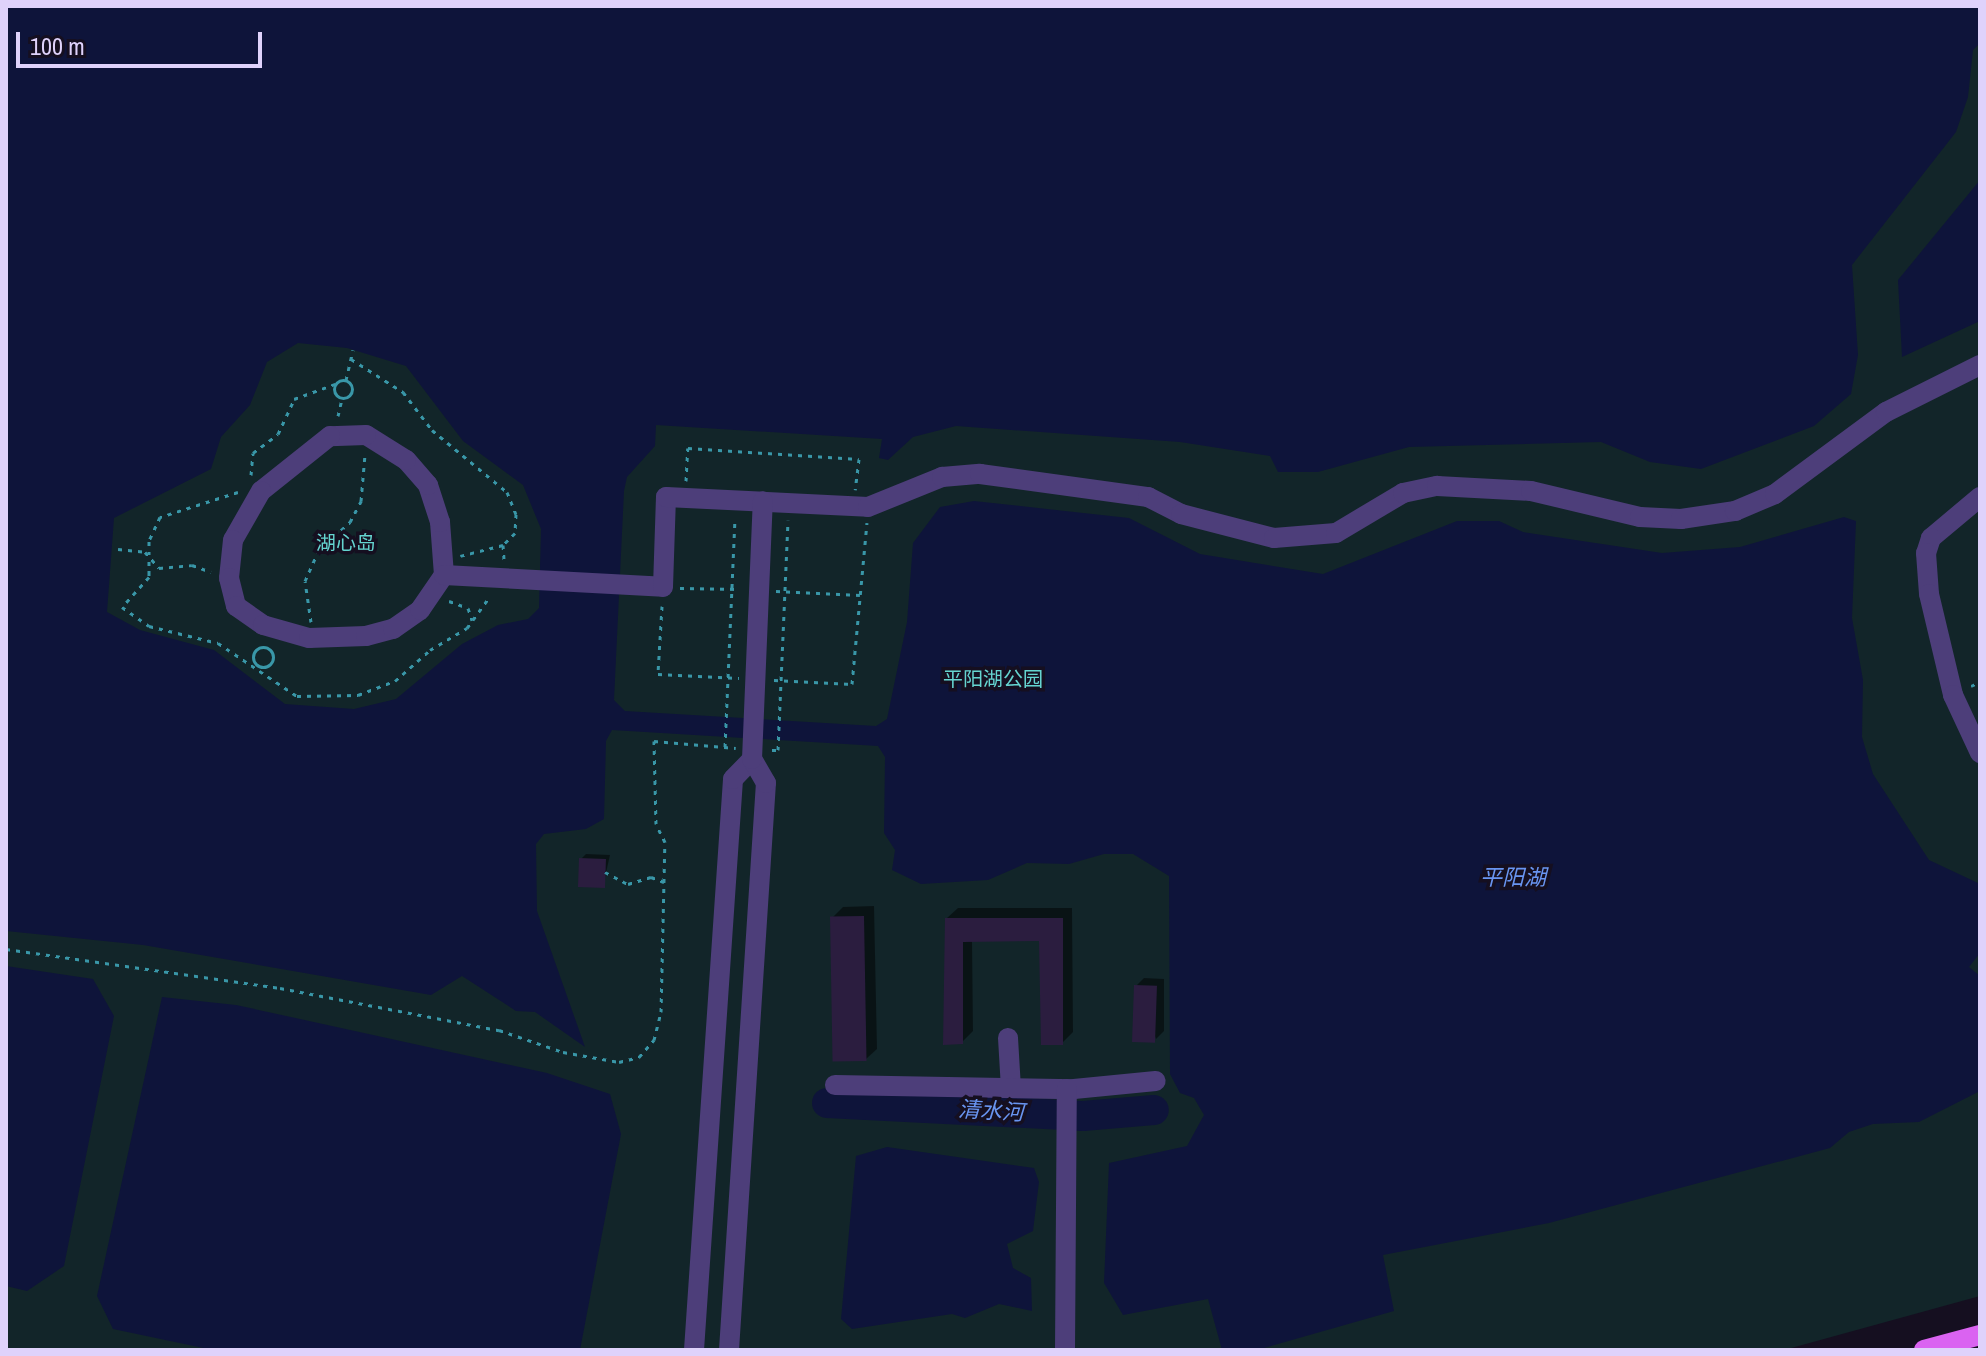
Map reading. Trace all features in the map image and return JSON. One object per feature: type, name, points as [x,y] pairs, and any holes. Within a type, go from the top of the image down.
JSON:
[{"type":"main road","points":[[1924,1350],[1980,1335]]},
{"type":"street","points":[[443,567],[498,577],[663,587],[666,497],[861,506],[942,477],[980,474],[1148,497],[1181,514],[1274,538],[1336,533],[1403,493],[1437,486],[1531,491],[1640,517],[1681,519],[1735,511],[1775,494],[1886,412],[1980,365]]},
{"type":"street","points":[[366,435],[406,460],[428,485],[440,522],[443,567],[429,597],[393,629],[366,636],[309,638],[263,625],[236,606],[229,578],[233,540],[261,491],[330,436],[366,435]]},
{"type":"street","points":[[1980,497],[1931,538],[1926,553],[1929,594],[1953,695],[1980,753]]},
{"type":"street","points":[[729,1350],[766,783],[752,754],[763,501]]},
{"type":"street","points":[[694,1350],[733,779],[752,754]]},
{"type":"street","points":[[1008,1038],[1011,1088]]},
{"type":"street","points":[[835,1085],[1067,1089],[1156,1081]]},
{"type":"street","points":[[1065,1350],[1064,1128],[1067,1089]]},
{"type":"path","points":[[335,384],[335,393],[345,397],[352,389],[346,380],[353,350]]},
{"type":"path","points":[[351,359],[380,373],[403,392],[432,430],[507,492],[516,514],[509,539],[443,567]]},
{"type":"path","points":[[251,478],[253,453],[278,434],[294,399],[346,380]]},
{"type":"path","points":[[309,638],[313,613],[305,581],[319,550],[350,522],[361,501],[366,435]]},
{"type":"path","points":[[663,587],[658,674],[852,684],[861,506],[859,459],[688,448],[685,498]]},
{"type":"path","points":[[243,490],[160,517],[149,541],[152,559],[149,577],[122,607],[126,614],[149,626],[218,643],[297,696],[358,695],[395,681],[472,620],[498,577]]},
{"type":"path","points":[[725,747],[736,500]]},
{"type":"path","points":[[6,949],[280,988],[499,1030],[563,1052],[619,1062],[639,1057],[654,1040],[661,1012],[665,842],[656,824],[654,741],[725,747],[752,754],[778,750],[789,503]]},
{"type":"path","points":[[118,549],[145,552],[159,568],[192,565],[229,578]]},
{"type":"path","points":[[429,597],[468,608],[472,620]]},
{"type":"path","points":[[266,648],[271,661],[259,668],[253,654],[266,648]]},
{"type":"path","points":[[605,872],[628,884],[651,877],[664,882]]},
{"type":"green space","name":"平阳湖","points":[[6,6],[1980,6],[1980,1296],[1784,1350],[6,1350]]},
{"type":"water","name":"平阳湖","points":[[6,6],[1980,6],[1980,43],[1973,50],[1968,97],[1956,132],[1852,265],[1858,355],[1851,394],[1814,426],[1701,469],[1650,462],[1601,442],[1409,447],[1318,472],[1278,472],[1270,456],[1180,442],[956,426],[913,437],[888,460],[879,458],[882,439],[656,425],[655,446],[627,477],[624,491],[614,700],[625,711],[876,726],[887,719],[907,622],[913,543],[940,507],[974,501],[1129,518],[1200,554],[1323,574],[1457,521],[1499,521],[1523,532],[1662,553],[1740,547],[1844,517],[1856,521],[1852,618],[1863,680],[1862,737],[1873,774],[1929,860],[1980,884],[1980,953],[1969,967],[1980,976],[1980,1091],[1919,1122],[1873,1124],[1849,1132],[1830,1148],[1549,1223],[1383,1255],[1394,1311],[1257,1350],[1222,1350],[1208,1299],[1123,1315],[1104,1283],[1109,1163],[1187,1146],[1204,1115],[1194,1098],[1180,1093],[1170,1074],[1169,876],[1133,854],[1104,854],[1069,864],[1027,863],[988,880],[921,884],[892,870],[895,850],[884,833],[885,757],[878,746],[612,730],[606,741],[604,819],[586,829],[544,834],[536,844],[537,911],[585,1047],[535,1012],[516,1011],[462,976],[431,995],[143,945],[6,931]],"holes":[[[298,343],[347,348],[406,366],[463,441],[523,485],[541,529],[539,608],[528,619],[498,625],[462,644],[396,699],[354,709],[285,704],[214,650],[140,630],[107,612],[114,518],[211,469],[221,437],[250,405],[267,362]]]},
{"type":"water","points":[[1980,180],[1980,321],[1902,357],[1898,280]]},
{"type":"water","points":[[6,966],[93,979],[114,1016],[64,1266],[27,1291],[6,1286]]},
{"type":"water","points":[[162,997],[236,1005],[547,1073],[610,1094],[621,1134],[580,1350],[213,1350],[113,1329],[97,1296]]},
{"type":"water","points":[[887,1147],[1034,1168],[1039,1182],[1033,1231],[1007,1244],[1013,1268],[1031,1278],[1032,1311],[999,1304],[965,1318],[952,1314],[852,1329],[841,1319],[856,1156]]},
{"type":"building","points":[[579,858],[606,859],[605,888],[578,887]]},
{"type":"building","points":[[864,916],[867,1061],[833,1062],[830,917]]},
{"type":"building","points":[[945,918],[1063,918],[1063,1045],[1041,1045],[1039,941],[963,942],[963,1044],[943,1045]]},
{"type":"building","points":[[1134,985],[1157,986],[1155,1043],[1132,1042]]},
{"type":"waterway","name":"清水河","points":[[827,1103],[1083,1116],[1154,1110]]},
{"type":"park label","name":"湖心岛","points":[[346,542]]},
{"type":"park label","name":"平阳湖公园","points":[[993,678]]}]
